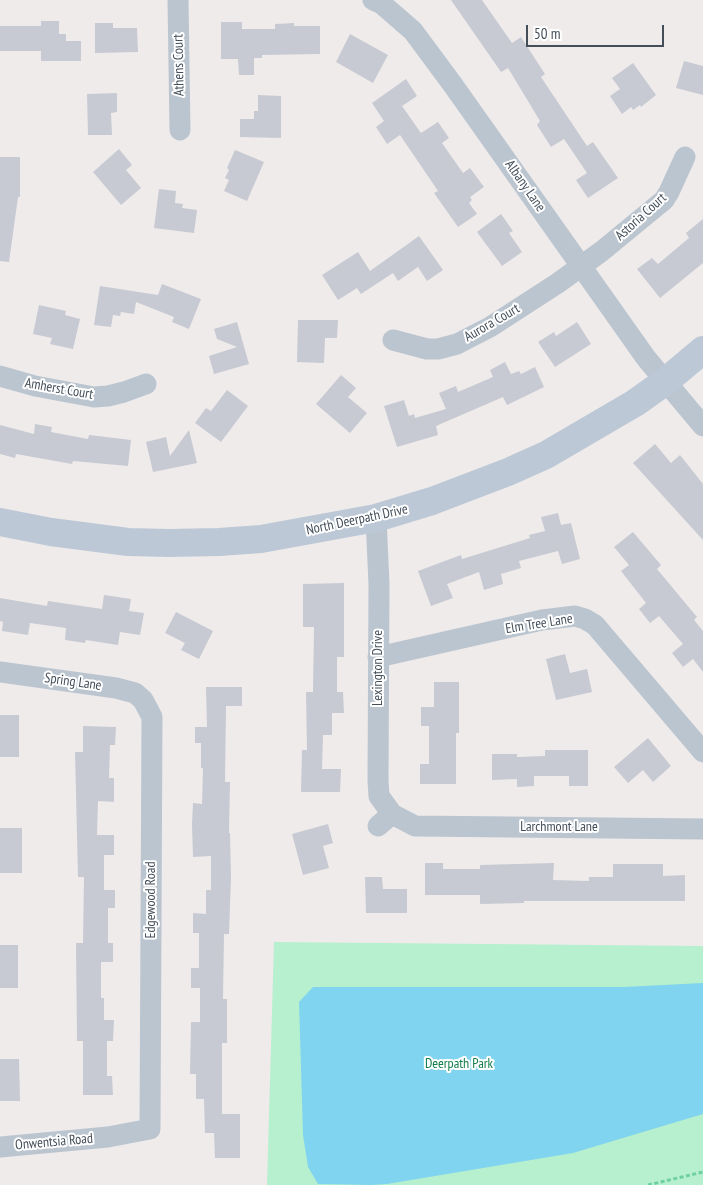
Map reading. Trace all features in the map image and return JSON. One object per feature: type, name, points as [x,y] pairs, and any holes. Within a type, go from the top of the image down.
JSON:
[{"type":"street","name":"Athens Court","points":[[178,0],[180,130]]},
{"type":"street","name":"Albany Lane","points":[[373,0],[382,4],[413,31],[454,85],[646,358],[703,426]]},
{"type":"street","name":"Astoria Court","points":[[581,266],[664,200],[685,157]]},
{"type":"street","name":"Aurora Court","points":[[394,340],[426,349],[457,344],[490,327],[581,266]]},
{"type":"street","name":"North Deerpath Drive","points":[[0,522],[51,532],[128,542],[169,543],[261,539],[376,518],[432,501],[508,472],[538,458],[635,403],[666,381],[703,350]]},
{"type":"street","name":"Amherst Court","points":[[0,376],[35,386],[94,396],[108,396],[146,384]]},
{"type":"street","name":"Lexington Drive","points":[[376,518],[379,584],[379,796],[385,820],[415,826]]},
{"type":"street","name":"Elm Tree Lane","points":[[378,658],[542,620],[575,616],[585,619],[594,625],[703,752]]},
{"type":"street","name":"Spring Lane","points":[[0,672],[116,688],[134,693],[143,700]]},
{"type":"street","name":"Edgewood Road","points":[[108,1137],[150,1129],[152,717],[143,700]]},
{"type":"street","name":"Larchmont Lane","points":[[415,826],[703,829]]},
{"type":"street","name":"Onwentsia Road","points":[[0,1146],[108,1137]]},
{"type":"path","points":[[648,1185],[703,1172]]},
{"type":"green space","name":"Deerpath Park","points":[[274,942],[703,946],[703,1185],[267,1185]]},
{"type":"water","name":"Deerpath Park","points":[[703,983],[703,1114],[573,1153],[387,1184],[318,1184],[308,1167],[303,1135],[299,1002],[313,987],[624,987]]},
{"type":"building","points":[[451,0],[482,0],[512,43],[521,37],[545,74],[541,77],[587,146],[593,142],[618,178],[588,198],[576,180],[587,173],[564,139],[551,147],[537,125],[540,121],[508,68],[501,72]]},
{"type":"building","points":[[41,21],[59,21],[59,34],[66,34],[66,41],[81,41],[81,61],[41,61],[41,51],[0,51],[0,26],[41,26]]},
{"type":"building","points":[[221,22],[242,22],[242,29],[275,29],[275,24],[294,23],[294,26],[320,26],[320,54],[262,55],[262,58],[254,58],[254,75],[239,75],[238,59],[221,59]]},
{"type":"building","points":[[95,23],[113,23],[113,28],[137,28],[138,52],[95,53]]},
{"type":"building","points":[[350,34],[388,55],[373,83],[336,62]]},
{"type":"building","points":[[684,61],[703,66],[703,95],[676,88]]},
{"type":"building","points":[[633,63],[656,95],[641,107],[640,105],[633,110],[631,107],[622,114],[610,96],[620,89],[612,78]]},
{"type":"building","points":[[406,79],[417,96],[402,106],[421,133],[438,122],[449,138],[442,143],[463,173],[470,168],[484,187],[470,197],[472,200],[469,203],[477,214],[458,227],[434,193],[438,191],[400,135],[387,144],[376,127],[384,121],[372,103]]},
{"type":"building","points":[[117,93],[117,112],[111,113],[112,135],[88,135],[87,94]]},
{"type":"building","points":[[258,95],[281,96],[281,138],[240,137],[240,119],[254,119],[254,111],[258,111]]},
{"type":"building","points":[[119,149],[132,165],[126,170],[141,188],[121,205],[93,172]]},
{"type":"building","points":[[235,150],[264,162],[247,201],[224,191],[229,180],[225,178],[229,170],[227,168]]},
{"type":"building","points":[[0,157],[20,157],[20,197],[18,197],[9,262],[0,261]]},
{"type":"building","points":[[159,189],[176,191],[175,203],[183,204],[182,208],[197,210],[194,233],[154,228]]},
{"type":"building","points":[[501,214],[513,231],[509,233],[522,252],[502,266],[477,232]]},
{"type":"building","points":[[703,219],[703,263],[660,298],[637,269],[652,258],[658,264],[689,238],[686,233]]},
{"type":"building","points":[[419,236],[443,270],[427,281],[418,267],[398,281],[393,273],[361,294],[357,288],[338,300],[322,275],[358,252],[370,271]]},
{"type":"building","points":[[162,284],[201,299],[189,329],[172,322],[174,317],[136,302],[134,314],[121,312],[120,316],[113,315],[111,327],[94,325],[100,286],[158,295]]},
{"type":"building","points":[[39,305],[66,311],[65,315],[80,319],[73,349],[50,344],[52,338],[33,334]]},
{"type":"building","points":[[298,320],[338,320],[337,338],[325,338],[324,363],[297,362]]},
{"type":"building","points":[[237,322],[249,364],[214,374],[209,356],[237,347],[217,339],[214,329]]},
{"type":"building","points":[[577,322],[591,344],[555,367],[538,342],[554,332],[556,336]]},
{"type":"building","points":[[505,362],[511,374],[519,371],[521,374],[535,367],[544,387],[507,405],[503,397],[436,426],[438,435],[397,447],[384,406],[404,400],[409,416],[414,414],[415,418],[446,409],[439,393],[456,386],[458,392],[493,377],[490,370]]},
{"type":"building","points":[[341,375],[356,388],[348,397],[367,413],[350,433],[316,404]]},
{"type":"building","points":[[227,390],[248,406],[221,442],[195,423],[206,408],[211,411]]},
{"type":"building","points":[[35,424],[52,427],[51,432],[88,439],[89,435],[131,440],[128,466],[73,461],[72,464],[16,454],[15,458],[0,454],[0,425],[34,434]]},
{"type":"building","points":[[189,430],[197,463],[153,472],[146,442],[166,437],[170,456]]},
{"type":"building","points":[[655,444],[671,463],[680,455],[703,484],[703,540],[633,463]]},
{"type":"building","points":[[558,513],[561,525],[571,523],[580,559],[562,564],[558,551],[519,561],[521,568],[501,574],[503,584],[484,590],[479,572],[447,584],[453,598],[431,606],[418,571],[461,555],[462,559],[530,538],[529,535],[545,531],[541,517]]},
{"type":"building","points":[[633,532],[661,565],[657,569],[697,617],[694,620],[703,631],[703,672],[693,659],[683,667],[672,653],[683,644],[659,616],[650,623],[639,609],[646,603],[621,571],[629,565],[614,547]]},
{"type":"building","points":[[344,583],[344,657],[337,657],[337,692],[343,692],[344,713],[332,713],[332,735],[323,735],[322,769],[341,769],[340,792],[301,792],[302,750],[307,750],[306,692],[313,692],[314,627],[303,627],[303,584]]},
{"type":"building","points":[[104,595],[131,599],[129,611],[144,613],[140,635],[120,632],[118,645],[86,640],[85,643],[65,640],[66,628],[30,623],[28,635],[2,631],[3,622],[0,621],[0,598],[47,606],[48,601],[102,609]]},
{"type":"building","points":[[176,612],[213,631],[199,659],[181,650],[185,643],[165,633]]},
{"type":"building","points":[[565,654],[570,673],[587,669],[592,692],[556,700],[546,659]]},
{"type":"building","points":[[434,682],[459,682],[456,784],[420,784],[420,764],[429,764],[429,726],[421,726],[421,707],[434,707]]},
{"type":"building","points":[[206,687],[242,687],[242,706],[226,706],[225,782],[230,782],[229,833],[231,877],[229,934],[224,934],[223,999],[227,999],[227,1043],[222,1043],[222,1114],[240,1114],[240,1158],[215,1158],[214,1133],[205,1133],[204,1099],[196,1099],[196,1074],[190,1074],[191,1022],[200,1022],[200,988],[191,988],[191,968],[199,968],[199,933],[193,933],[193,913],[206,914],[206,890],[211,890],[211,856],[193,857],[192,824],[193,803],[202,804],[203,768],[201,768],[201,743],[195,743],[195,727],[207,727]]},
{"type":"building","points":[[0,715],[19,715],[19,757],[0,757]]},
{"type":"building","points":[[83,726],[116,727],[115,745],[110,745],[109,778],[114,778],[114,802],[98,801],[97,835],[114,835],[114,855],[104,855],[104,890],[115,890],[115,908],[108,908],[108,943],[113,943],[113,962],[101,962],[101,998],[104,998],[104,1020],[114,1020],[113,1041],[107,1041],[107,1076],[112,1076],[113,1095],[83,1095],[83,1041],[77,1041],[76,943],[83,943],[84,877],[78,877],[75,752],[83,752]]},
{"type":"building","points":[[648,738],[671,766],[653,782],[643,770],[628,783],[614,767]]},
{"type":"building","points":[[545,750],[588,750],[588,786],[569,786],[569,776],[534,776],[534,786],[517,787],[517,779],[492,780],[492,754],[517,754],[517,757],[545,756]]},
{"type":"building","points":[[328,824],[333,843],[323,846],[329,868],[303,875],[292,834]]},
{"type":"building","points":[[0,828],[22,828],[22,873],[0,873]]},
{"type":"building","points":[[425,863],[443,863],[443,869],[480,869],[480,865],[554,863],[553,880],[589,881],[589,877],[613,877],[613,864],[663,864],[663,876],[685,875],[685,901],[524,901],[524,903],[480,904],[480,895],[425,895]]},
{"type":"building","points":[[365,877],[382,877],[383,889],[407,889],[407,913],[366,913]]},
{"type":"building","points":[[0,945],[18,945],[18,988],[0,988]]},
{"type":"building","points":[[0,1059],[19,1059],[20,1101],[0,1101]]}]
